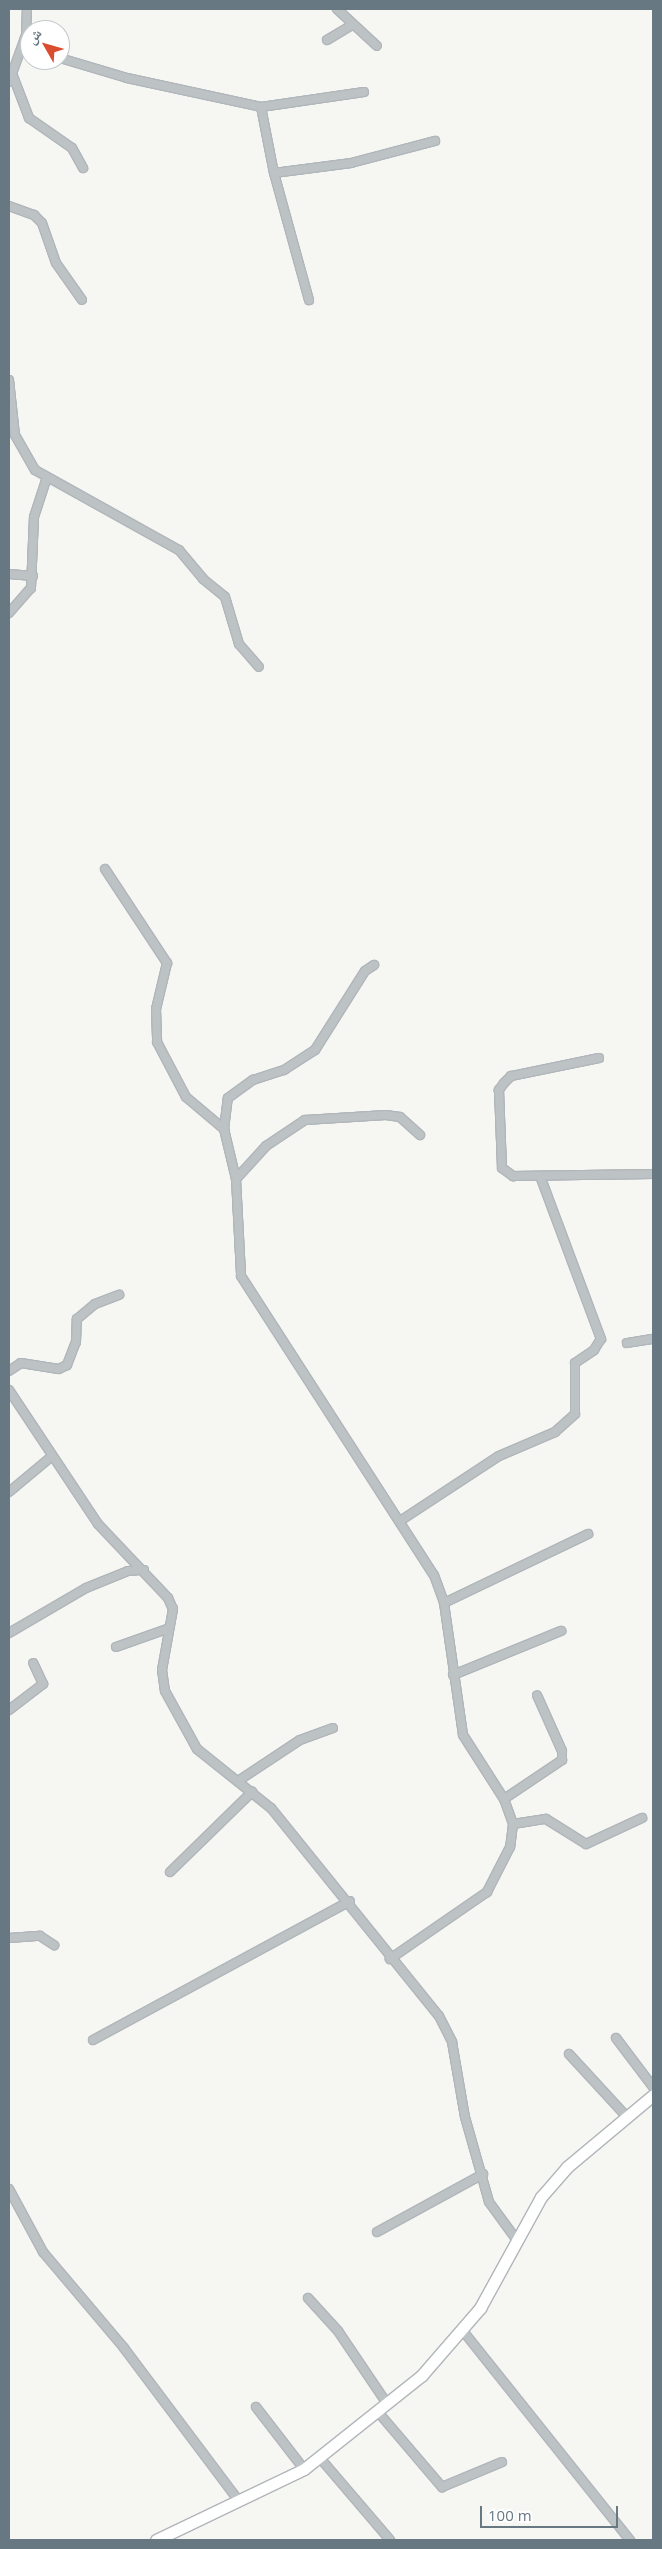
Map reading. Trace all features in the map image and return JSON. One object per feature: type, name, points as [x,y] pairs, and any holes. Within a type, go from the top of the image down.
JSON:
[{"type":"street","points":[[337,9],[352,25],[377,46]]},
{"type":"street","points":[[327,40],[352,25]]},
{"type":"street","points":[[20,56],[11,79],[29,118],[72,148],[83,168]]},
{"type":"street","points":[[70,61],[127,78],[261,107],[364,92]]},
{"type":"street","points":[[261,107],[274,173],[309,300]]},
{"type":"street","points":[[274,173],[351,163],[435,141]]},
{"type":"street","points":[[9,206],[34,214],[42,223],[56,263],[82,300]]},
{"type":"street","points":[[9,380],[15,435],[35,470],[46,480],[180,550],[225,597],[239,644],[259,666]]},
{"type":"street","points":[[9,613],[22,603],[33,576],[34,517],[46,480]]},
{"type":"street","points":[[9,574],[33,576]]},
{"type":"street","points":[[105,869],[167,962],[156,1009],[157,1042],[186,1097],[224,1129]]},
{"type":"street","points":[[374,965],[365,971],[315,1050],[284,1070],[253,1080],[228,1098],[224,1129],[236,1179],[242,1276],[434,1575],[444,1603],[463,1735],[504,1800],[513,1824],[510,1847],[486,1892],[390,1960]]},
{"type":"street","points":[[600,1058],[510,1076],[500,1090],[502,1168],[513,1176],[653,1174]]},
{"type":"street","points":[[236,1179],[266,1146],[305,1120],[386,1115],[400,1117],[420,1135]]},
{"type":"street","points":[[400,1522],[500,1456],[555,1432],[575,1414],[575,1362],[594,1350],[601,1338],[540,1176]]},
{"type":"street","points":[[9,1371],[21,1363],[59,1369],[67,1365],[76,1342],[77,1319],[95,1304],[119,1295]]},
{"type":"street","points":[[626,1343],[653,1339]]},
{"type":"street","points":[[9,1390],[51,1457],[98,1524],[144,1570],[168,1598],[173,1609],[167,1629],[162,1670],[177,1717],[197,1749],[252,1792],[350,1901],[390,1960],[445,2027],[489,2202],[516,2239]]},
{"type":"street","points":[[9,1492],[51,1457]]},
{"type":"street","points":[[444,1603],[588,1534]]},
{"type":"street","points":[[9,1633],[86,1588],[128,1571],[144,1570]]},
{"type":"street","points":[[116,1647],[167,1629]]},
{"type":"street","points":[[453,1675],[561,1631]]},
{"type":"street","points":[[9,1710],[43,1684],[33,1663]]},
{"type":"street","points":[[504,1800],[562,1760],[562,1751],[537,1695]]},
{"type":"street","points":[[238,1781],[300,1740],[333,1728]]},
{"type":"street","points":[[170,1872],[252,1792]]},
{"type":"street","points":[[513,1824],[546,1819],[586,1844],[642,1818]]},
{"type":"street","points":[[93,2040],[350,1901]]},
{"type":"street","points":[[9,1938],[40,1936],[54,1945]]},
{"type":"street","points":[[616,2038],[653,2087]]},
{"type":"street","points":[[569,2054],[627,2117]]},
{"type":"street","points":[[160,2539],[304,2469],[383,2408],[463,2331],[541,2198],[567,2167],[653,2095]]},
{"type":"street","points":[[377,2232],[483,2174]]},
{"type":"street","points":[[9,2189],[44,2252],[124,2348],[238,2500]]},
{"type":"street","points":[[308,2298],[338,2331],[383,2408],[442,2487],[502,2462]]},
{"type":"street","points":[[463,2331],[630,2540]]},
{"type":"street","points":[[256,2407],[304,2469]]},
{"type":"street","points":[[320,2458],[390,2540]]}]
